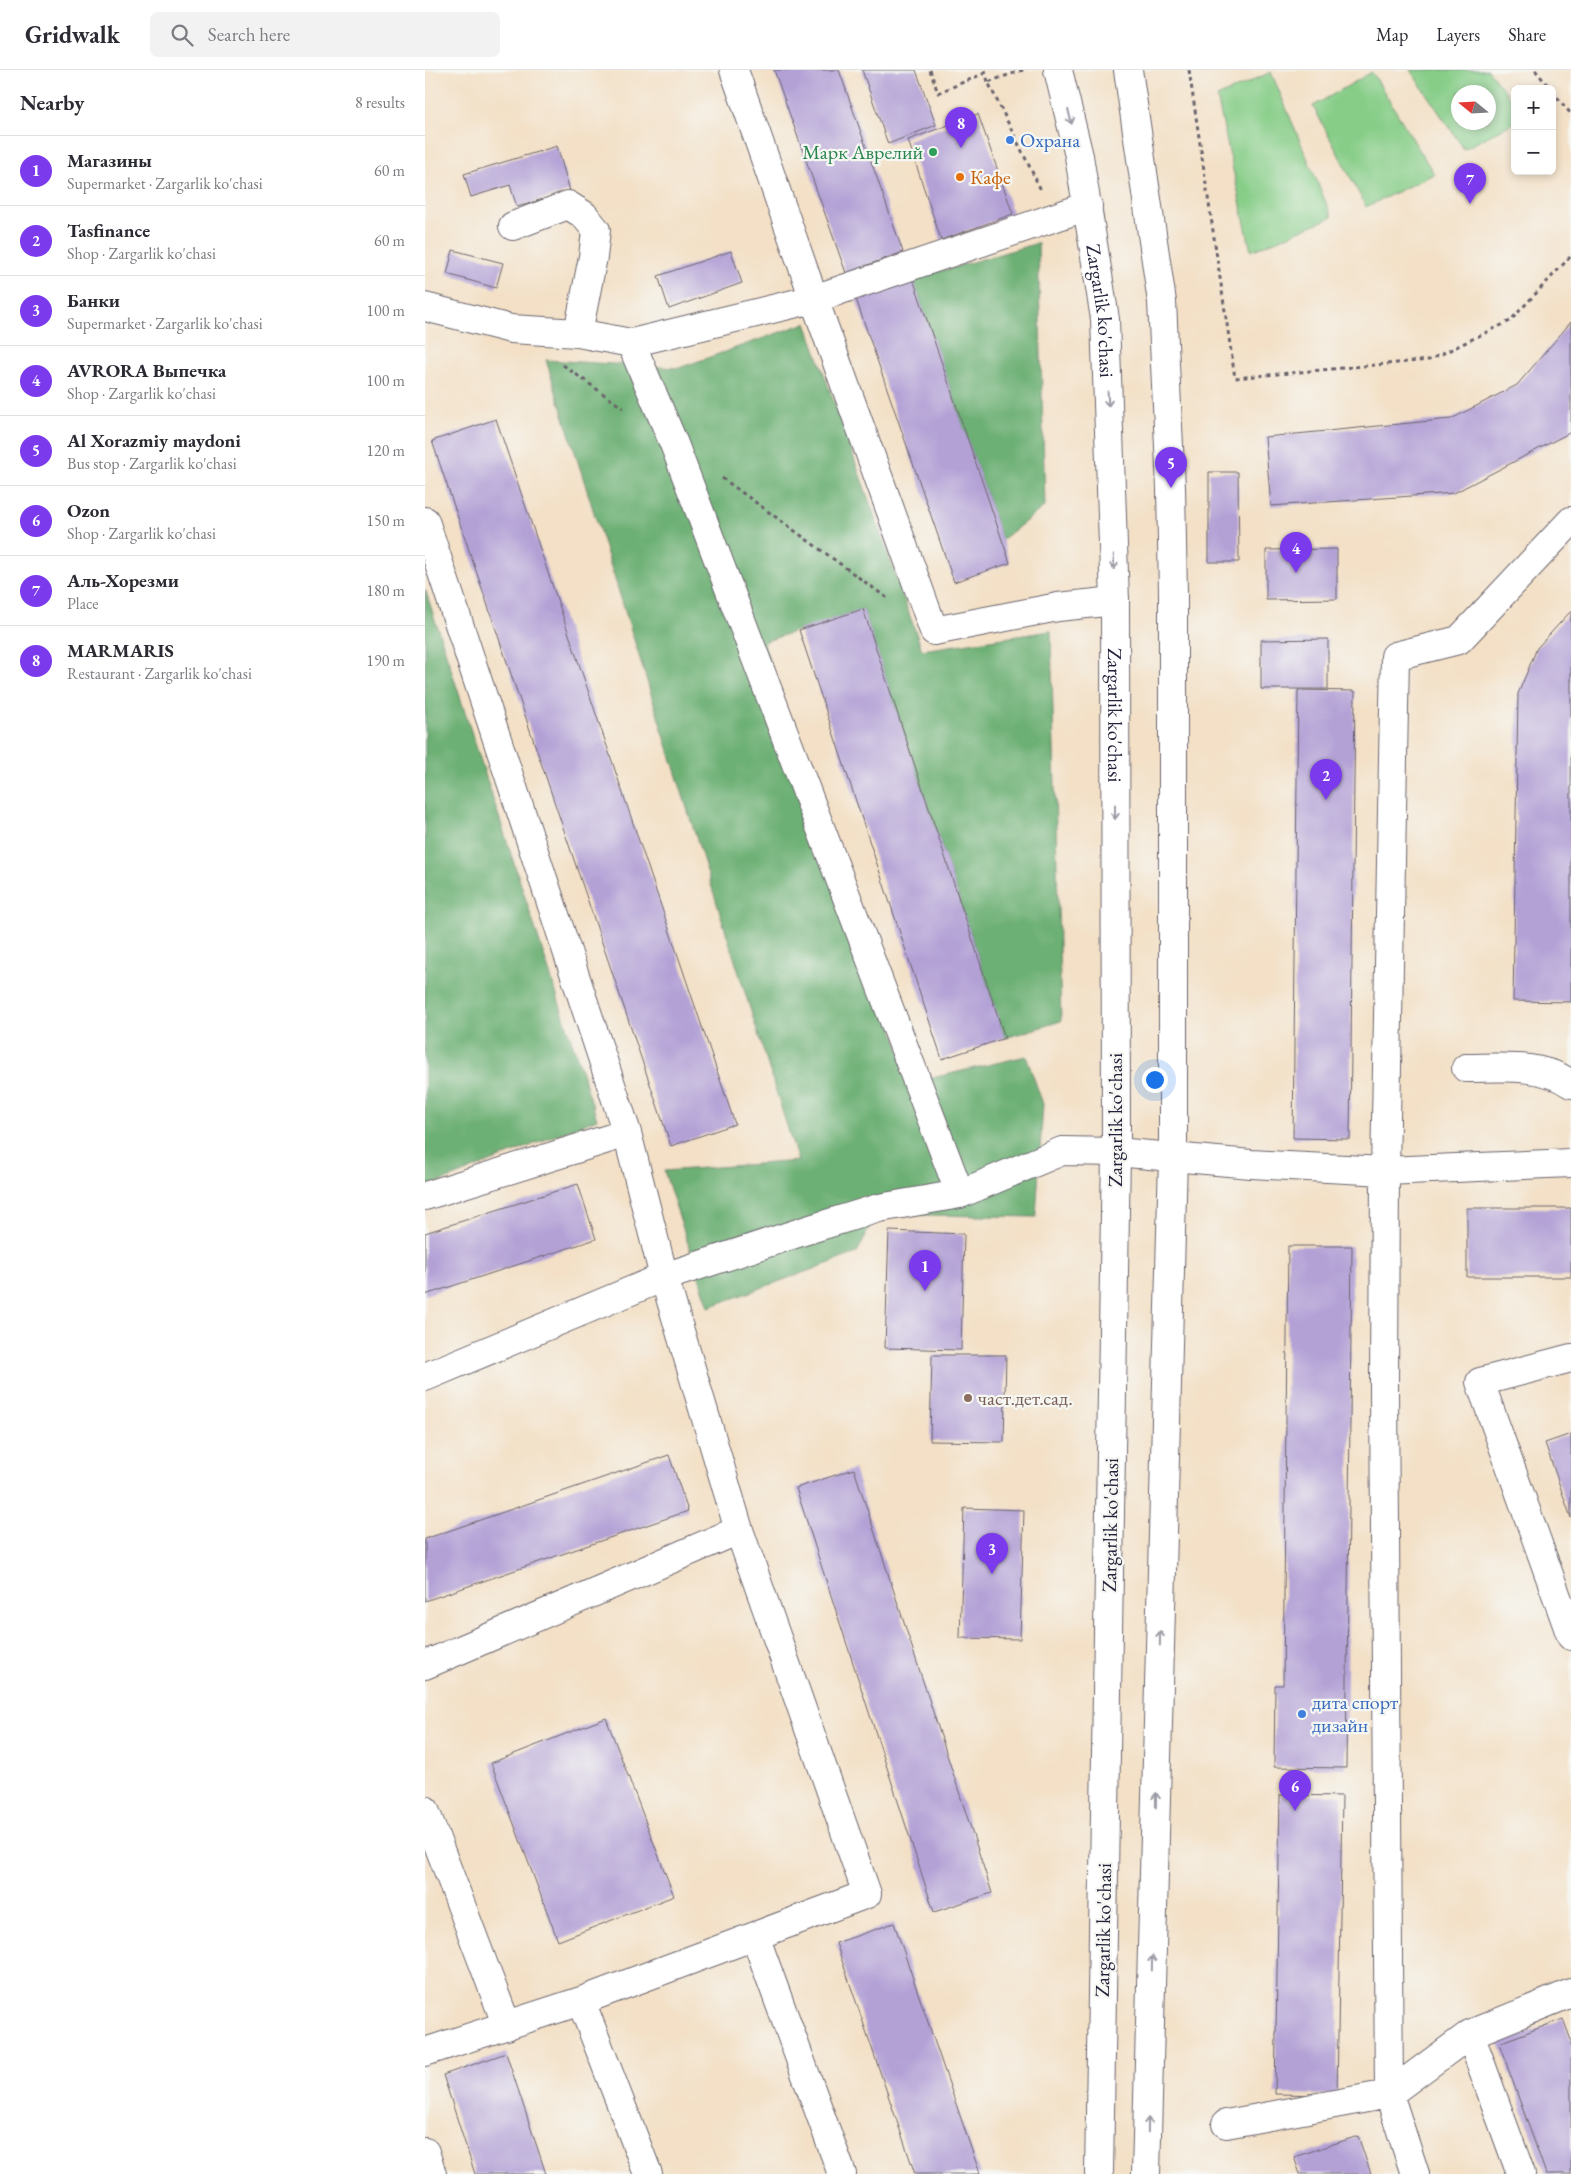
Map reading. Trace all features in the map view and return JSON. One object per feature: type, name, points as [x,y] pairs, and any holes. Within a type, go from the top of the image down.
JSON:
[{"type":"main road","points":[[734,70],[934,632],[1058,607],[1115,602]]},
{"type":"main road","name":"Zargarlik ko'chasi","points":[[1059,70],[1079,156],[1105,320],[1115,602],[1116,1152],[1099,2174]]},
{"type":"main road","points":[[1128,70],[1162,302],[1171,488],[1173,1158],[1146,2174]]},
{"type":"main road","points":[[513,226],[569,205],[584,215],[596,230],[593,257],[578,333]]},
{"type":"main road","points":[[425,307],[511,329],[578,333],[631,342],[814,299],[1088,206]]},
{"type":"main road","points":[[631,342],[674,444],[960,1194]]},
{"type":"main road","points":[[425,521],[627,1133],[664,1277],[739,1530],[867,1894],[581,2001],[425,2052]]},
{"type":"main road","points":[[1415,2174],[1389,2094],[1384,1389],[1385,1171],[1395,656],[1459,640],[1571,521]]},
{"type":"main road","points":[[1466,1068],[1525,1068],[1562,1078],[1571,1084]]},
{"type":"main road","points":[[425,1196],[627,1133]]},
{"type":"main road","points":[[425,1377],[664,1277],[879,1208],[960,1194],[1062,1151],[1116,1152],[1251,1164],[1385,1171],[1571,1163]]},
{"type":"main road","points":[[1571,1358],[1480,1382],[1571,1636]]},
{"type":"main road","points":[[425,1665],[739,1530]]},
{"type":"main road","points":[[425,1810],[507,2026]]},
{"type":"main road","points":[[755,1936],[842,2174]]},
{"type":"main road","points":[[1226,2124],[1389,2094],[1470,2034],[1571,1993]]},
{"type":"main road","points":[[581,2001],[648,2174]]},
{"type":"main road","points":[[1470,2034],[1521,2174]]},
{"type":"main road","points":[[425,2152],[433,2174]]},
{"type":"path","points":[[930,70],[938,93],[985,71],[1054,218]]},
{"type":"path","points":[[989,82],[1023,70]]},
{"type":"path","points":[[1189,70],[1235,378],[1429,360],[1510,322],[1571,256]]},
{"type":"path","points":[[1535,70],[1547,85]]},
{"type":"path","points":[[1556,96],[1571,114]]},
{"type":"green space","points":[[1410,70],[1488,70],[1511,99],[1511,124],[1464,149],[1451,130],[1496,130],[1496,85],[1451,85],[1451,130]]},
{"type":"green space","points":[[1271,72],[1332,217],[1251,251],[1217,97]]},
{"type":"green space","points":[[1372,72],[1434,174],[1366,207],[1313,106]]},
{"type":"green space","points":[[1038,243],[1045,506],[1002,540],[913,279]]},
{"type":"green space","points":[[806,323],[922,650],[1051,631],[1061,1021],[1005,1038],[863,609],[763,642],[911,1083],[1026,1056],[1043,1104],[1036,1217],[876,1214],[857,1253],[709,1307],[664,1171],[798,1161],[546,360],[679,368]]},
{"type":"green space","points":[[425,589],[597,1119],[425,1188]]},
{"type":"building","points":[[774,70],[839,70],[903,252],[846,273]]},
{"type":"building","points":[[862,70],[916,70],[936,125],[888,144]]},
{"type":"building","name":"Кафе","points":[[978,114],[1013,214],[941,240],[908,140]]},
{"type":"building","points":[[557,146],[570,191],[517,207],[510,185],[471,197],[464,174]]},
{"type":"building","points":[[453,250],[503,263],[496,288],[447,274]]},
{"type":"building","points":[[731,251],[742,283],[669,309],[658,276]]},
{"type":"building","points":[[913,279],[1010,563],[954,582],[856,299]]},
{"type":"building","points":[[1571,322],[1571,432],[1454,493],[1271,506],[1265,437],[1451,419],[1517,385]]},
{"type":"building","points":[[496,419],[735,1124],[671,1146],[432,441]]},
{"type":"building","points":[[1209,472],[1238,472],[1239,562],[1209,562]]},
{"type":"building","points":[[1337,549],[1337,599],[1266,600],[1266,550]]},
{"type":"building","points":[[863,609],[1005,1038],[942,1059],[799,630]]},
{"type":"building","points":[[1571,611],[1571,1002],[1513,1001],[1518,694],[1537,648]]},
{"type":"building","points":[[1328,639],[1328,689],[1261,689],[1261,640]]},
{"type":"building","points":[[1298,690],[1355,691],[1350,1139],[1293,1138]]},
{"type":"building","points":[[578,1184],[596,1239],[425,1295],[425,1233]]},
{"type":"building","points":[[1467,1208],[1571,1208],[1571,1277],[1467,1277]]},
{"type":"building","points":[[889,1231],[964,1234],[961,1350],[885,1348]]},
{"type":"building","points":[[1288,1246],[1352,1246],[1346,1768],[1274,1767],[1275,1685],[1283,1685]]},
{"type":"building","name":"част.дет.сад.","points":[[932,1355],[1006,1355],[1004,1442],[930,1441]]},
{"type":"building","points":[[1571,1434],[1571,1518],[1545,1443]]},
{"type":"building","points":[[669,1455],[688,1511],[425,1601],[425,1539]]},
{"type":"building","points":[[854,1469],[992,1893],[934,1912],[796,1488]]},
{"type":"building","points":[[964,1508],[1024,1510],[1020,1639],[960,1638]]},
{"type":"building","points":[[606,1718],[674,1896],[558,1941],[491,1763]]},
{"type":"building","points":[[1280,1795],[1342,1796],[1337,2095],[1275,2094]]},
{"type":"building","points":[[894,1923],[980,2174],[915,2174],[836,1943]]},
{"type":"building","points":[[1563,2019],[1571,2040],[1571,2174],[1546,2174],[1499,2043]]},
{"type":"building","points":[[506,2053],[546,2174],[475,2174],[443,2075]]},
{"type":"building","points":[[1358,2136],[1371,2174],[1300,2174],[1294,2157]]},
{"type":"place","name":"Охрана","points":[[1010,140]]},
{"type":"place","name":"MARMARIS","points":[[961,148]]},
{"type":"place","name":"Марк Аврелий","points":[[933,152]]},
{"type":"place","name":"Кафе","points":[[960,177]]},
{"type":"place","name":"Аль-Хорезми","points":[[1470,204]]},
{"type":"place","name":"Al Xorazmiy maydoni","points":[[1171,488]]},
{"type":"place","name":"AVRORA Выпечка","points":[[1296,573]]},
{"type":"place","name":"Tasfinance","points":[[1326,800]]},
{"type":"place","name":"Магазины","points":[[925,1291]]},
{"type":"place","name":"част.дет.сад.","points":[[968,1398]]},
{"type":"place","name":"Банки","points":[[992,1574]]},
{"type":"place","name":"дита спорт дизайн","points":[[1302,1714]]},
{"type":"place","name":"Ozon","points":[[1295,1811]]}]
